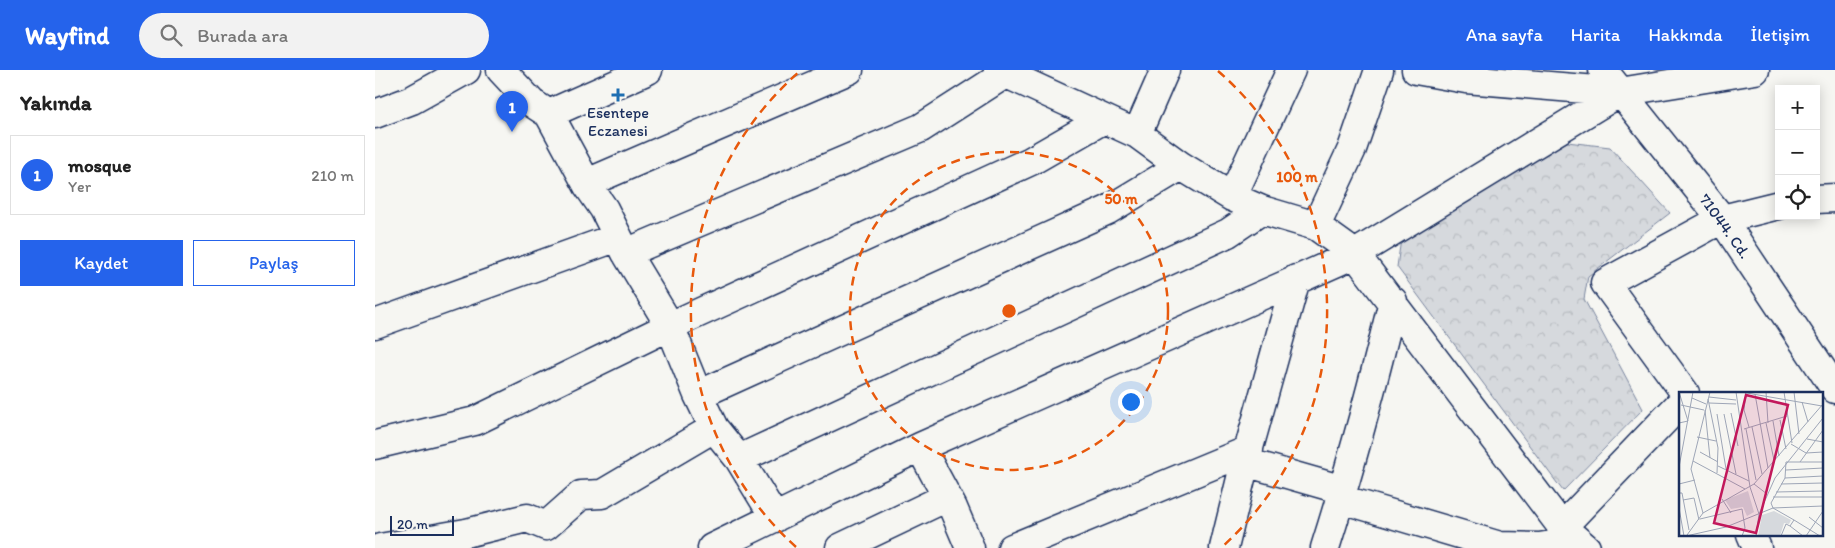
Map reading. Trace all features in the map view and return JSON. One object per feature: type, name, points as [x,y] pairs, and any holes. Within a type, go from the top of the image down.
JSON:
[{"type":"street","points":[[375,114],[412,100],[466,70]]},
{"type":"street","points":[[501,70],[532,103],[549,114],[587,183],[604,209],[622,245],[670,326],[698,395],[714,428],[739,459],[775,518]]},
{"type":"street","points":[[549,114],[648,70]]},
{"type":"street","points":[[587,183],[849,70]]},
{"type":"street","points":[[1137,134],[1165,70]]},
{"type":"street","points":[[1232,198],[1291,70]]},
{"type":"street","points":[[1316,226],[1352,149],[1379,70]]},
{"type":"street","points":[[1416,70],[1466,79],[1620,92],[1755,70]]},
{"type":"street","name":"71044. Cd.","points":[[1603,70],[1722,219],[1835,389]]},
{"type":"street","points":[[375,324],[622,245],[921,128],[1001,72],[1137,134],[1181,166],[1232,198],[1262,210],[1316,226],[1355,254],[1573,537]]},
{"type":"street","points":[[712,548],[920,447],[1355,254],[1620,92]]},
{"type":"street","points":[[375,445],[475,421],[670,326],[1031,161],[1104,119]]},
{"type":"street","points":[[698,395],[1108,210],[1181,166]]},
{"type":"street","points":[[1820,199],[1835,198]]},
{"type":"street","points":[[1684,392],[1605,284],[1722,219],[1775,206]]},
{"type":"street","points":[[739,459],[1228,233],[1262,210]]},
{"type":"street","points":[[1224,548],[1247,456],[1296,279]]},
{"type":"street","points":[[1325,548],[1342,495],[1371,390],[1393,301]]},
{"type":"street","points":[[1012,548],[1247,456],[1342,495],[1500,546],[1539,547],[1551,545],[1573,537],[1679,405]]},
{"type":"street","points":[[380,548],[466,533],[527,518],[547,526],[581,495],[602,494],[714,428]]},
{"type":"street","points":[[920,447],[971,548]]},
{"type":"street","points":[[840,548],[943,499],[947,499]]},
{"type":"street","points":[[1752,536],[1757,548]]},
{"type":"green space","points":[[1567,142],[1610,147],[1670,213],[1588,276],[1584,299],[1643,409],[1563,491],[1397,267],[1401,239]]},
{"type":"place","name":"Esentepe Eczanesi","points":[[618,95]]},
{"type":"place","name":"mosque","points":[[512,132]]}]
